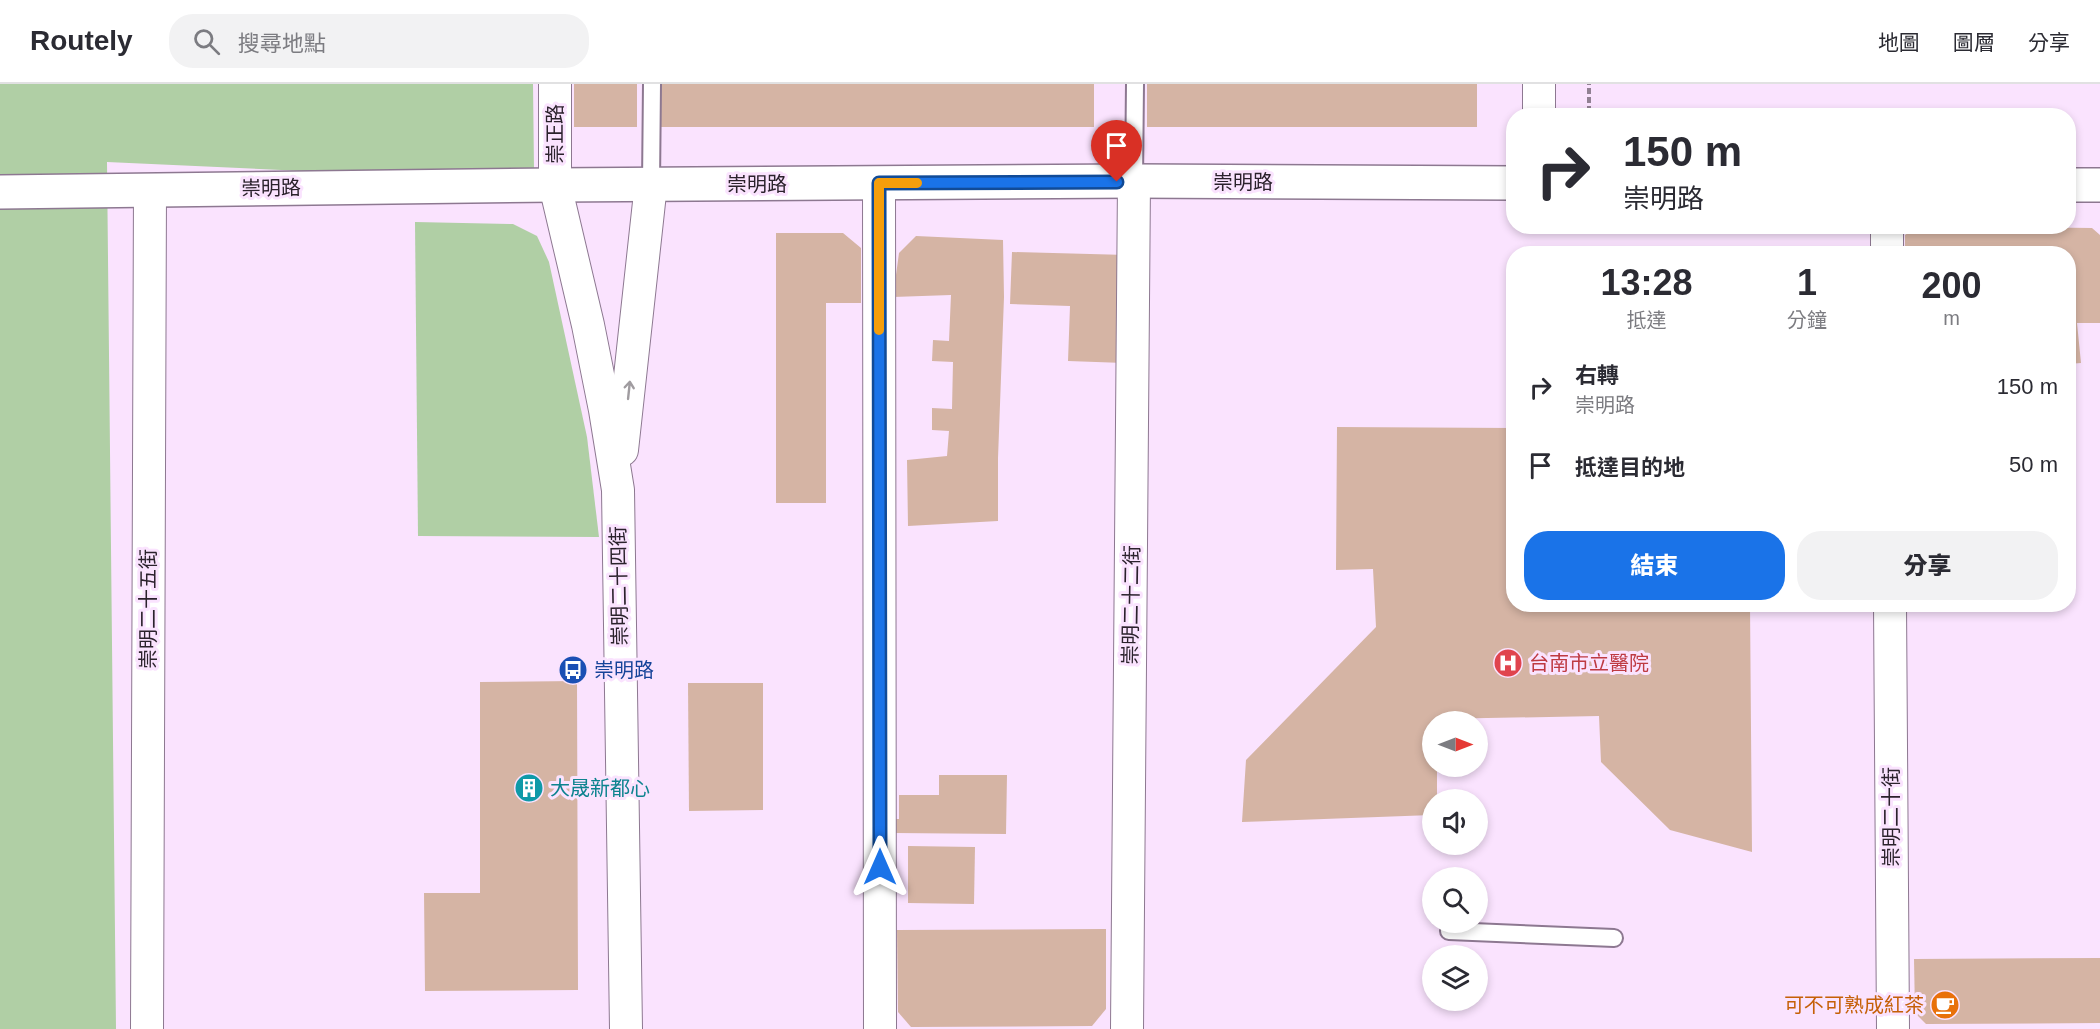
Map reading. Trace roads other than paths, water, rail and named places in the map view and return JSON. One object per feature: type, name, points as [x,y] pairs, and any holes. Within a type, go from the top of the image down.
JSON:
[{"type":"street","name":"崇正路","points":[[555,84],[555,185]]},
{"type":"street","points":[[1539,84],[1539,108]]},
{"type":"street","name":"崇明二十二街","points":[[1127,1029],[1134,182]]},
{"type":"street","points":[[879,183],[880,1029]]},
{"type":"street","name":"崇明路","points":[[0,192],[651,184],[1506,183]]},
{"type":"street","points":[[618,490],[651,184]]},
{"type":"street","name":"崇明二十四街","points":[[555,185],[588,325],[618,490],[626,1029]]},
{"type":"street","points":[[2076,185],[2100,185]]},
{"type":"street","name":"崇明二十五街","points":[[147,1029],[150,190]]},
{"type":"street","name":"崇明二十街","points":[[1890,612],[1893,1029]]},
{"type":"lane","points":[[651,184],[652,84]]},
{"type":"lane","points":[[1134,182],[1135,84]]},
{"type":"lane","points":[[1488,933],[1614,938]]},
{"type":"place","name":"台南市立醫院","points":[[1508,663]]},
{"type":"place","name":"崇明路","points":[[573,670]]},
{"type":"place","name":"大晟新都心","points":[[529,788]]},
{"type":"place","name":"可不可熟成紅茶","points":[[1945,1005]]}]
